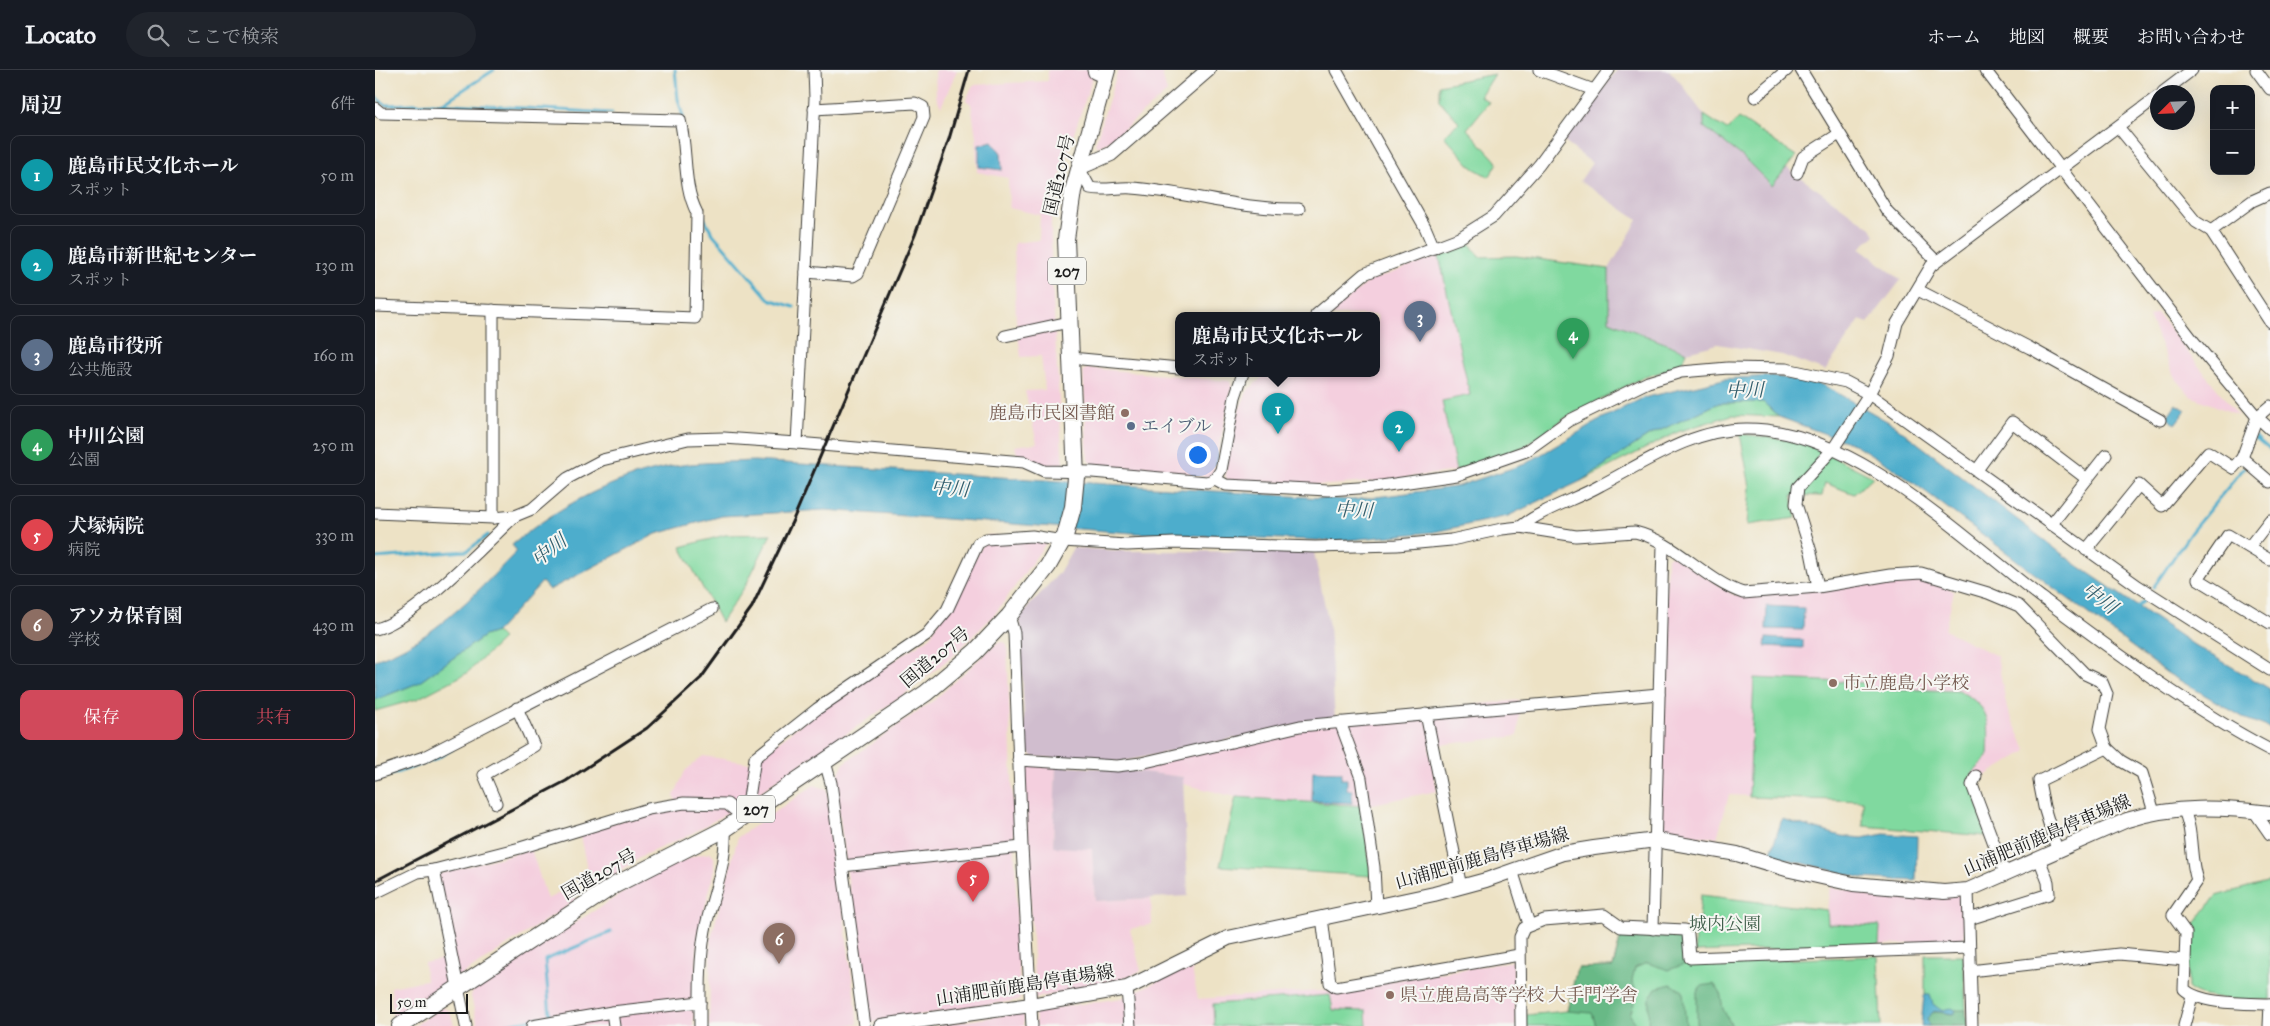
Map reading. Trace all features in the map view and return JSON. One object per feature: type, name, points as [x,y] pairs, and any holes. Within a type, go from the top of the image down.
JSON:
[{"type":"highway","name":"国道207号","points":[[400,1026],[613,886],[725,829],[926,694],[975,652],[1009,616],[1048,566],[1064,538],[1073,507],[1076,474],[1066,239],[1069,211],[1102,73]]},
{"type":"main road","points":[[1079,168],[1111,154],[1208,70]]},
{"type":"main road","name":"山浦肥前鹿島停車場線","points":[[881,1026],[1031,1005],[1127,988],[1228,938],[1461,887],[1563,852],[1656,840],[1737,854],[1791,870],[1853,884],[1944,892],[1968,890],[2127,820],[2154,812],[2183,808],[2212,808],[2270,813]]},
{"type":"street","points":[[797,443],[814,109],[814,70]]},
{"type":"street","points":[[1335,70],[1425,227],[1434,248]]},
{"type":"street","points":[[1539,70],[1593,90]]},
{"type":"street","points":[[1320,312],[1349,285],[1364,274],[1434,248],[1479,228],[1495,216],[1539,165],[1609,70]]},
{"type":"street","points":[[1755,97],[1787,70]]},
{"type":"street","points":[[1801,70],[1887,211],[1936,261]]},
{"type":"street","points":[[1985,70],[2195,343],[2257,417],[2270,429]]},
{"type":"street","points":[[2172,85],[2191,70]]},
{"type":"street","points":[[2256,70],[2270,89]]},
{"type":"street","points":[[1818,587],[1811,552],[1795,495],[1803,480],[1833,449],[1869,394],[1889,356],[1897,323],[1936,261],[2119,128],[2150,103]]},
{"type":"street","points":[[806,272],[853,276],[858,273],[924,117],[923,107],[915,104],[814,109]]},
{"type":"street","points":[[375,108],[381,113],[680,120],[684,135],[689,198],[697,213],[695,318],[375,306]]},
{"type":"street","points":[[2119,128],[2196,222],[2211,231],[2270,322]]},
{"type":"street","points":[[1797,173],[1803,157],[1839,134]]},
{"type":"street","points":[[1079,168],[1090,188],[1099,190],[1131,188],[1238,205],[1274,209],[1299,209]]},
{"type":"street","points":[[2211,231],[2239,210],[2270,193]]},
{"type":"street","points":[[1918,290],[2038,352],[2160,420]]},
{"type":"street","points":[[493,310],[493,518]]},
{"type":"street","points":[[1005,336],[1069,322]]},
{"type":"street","points":[[1071,358],[1175,368]]},
{"type":"street","points":[[1215,479],[1226,485],[1328,490],[1374,486],[1457,474],[1526,450],[1568,421],[1648,382],[1681,372],[1728,368],[1786,369],[1846,382],[1869,394],[2086,550],[2205,630],[2270,670]]},
{"type":"street","points":[[375,513],[493,518],[515,516],[532,509],[569,478],[602,460],[688,439],[724,438],[797,443],[1024,462],[1045,471],[1076,474],[1207,482],[1215,479],[1221,470],[1235,397],[1242,377]]},
{"type":"street","points":[[2086,550],[2139,485],[2162,506],[2208,452],[2233,468],[2242,458],[2257,417],[2270,406]]},
{"type":"street","points":[[1977,470],[2012,422],[2087,479]]},
{"type":"street","points":[[1520,528],[1531,519],[1677,446],[1712,433],[1746,429],[1776,431],[1804,437],[1833,449],[1897,487],[2068,618],[2205,713],[2270,750]]},
{"type":"street","points":[[2051,525],[2106,455]]},
{"type":"street","points":[[2242,458],[2270,482]]},
{"type":"street","points":[[375,629],[399,618],[427,598],[515,516]]},
{"type":"street","points":[[2249,547],[2270,520]]},
{"type":"street","points":[[375,893],[418,872],[520,848],[648,809],[684,803],[727,804],[743,817],[749,798],[755,758],[817,709],[926,635],[947,610],[978,544],[987,540],[1032,536],[1127,545],[1174,543],[1343,547],[1451,540],[1502,529],[1520,528],[1576,536],[1635,532],[1679,552],[1732,589],[1743,593],[1818,587],[1890,575],[1921,573],[1988,593],[2019,606],[2085,674],[2102,682],[2107,694],[2100,728],[2107,748],[2121,761],[2141,774],[2154,812]]},
{"type":"street","points":[[2270,560],[2228,535],[2198,579],[2270,623]]},
{"type":"street","points":[[1653,928],[1663,545]]},
{"type":"street","points":[[375,774],[424,757],[519,713],[712,608]]},
{"type":"street","points":[[1009,616],[1014,632],[1022,847],[1032,1026]]},
{"type":"street","points":[[1019,760],[1117,766],[1141,763],[1300,726],[1659,694]]},
{"type":"street","points":[[496,803],[484,775],[534,746],[519,713]]},
{"type":"street","points":[[1426,714],[1461,887]]},
{"type":"street","points":[[1340,722],[1361,778],[1374,867],[1376,906]]},
{"type":"street","points":[[2057,850],[2043,807],[2039,781],[2107,748]]},
{"type":"street","points":[[825,762],[831,783],[864,1026]]},
{"type":"street","points":[[1976,776],[1972,785],[2005,873]]},
{"type":"street","points":[[2183,808],[2189,819],[2191,864],[2197,880],[2173,914],[2185,933],[2184,990],[2192,996],[2233,1003],[2270,1004],[2269,1026]]},
{"type":"street","points":[[2254,811],[2270,834]]},
{"type":"street","points":[[700,1026],[705,930],[721,875],[726,845],[725,829]]},
{"type":"street","points":[[843,866],[1022,847]]},
{"type":"street","points":[[1969,919],[2049,894],[2039,858]]},
{"type":"street","points":[[433,870],[466,1026]]},
{"type":"street","points":[[1512,870],[1529,924]]},
{"type":"street","points":[[1968,890],[1972,1026]]},
{"type":"street","points":[[1521,1026],[1520,937],[1524,928],[1529,924],[1544,920],[1604,915],[1621,927],[1685,930],[1688,934],[1690,958],[1969,948]]},
{"type":"street","points":[[1322,917],[1330,983],[1336,987],[1519,954]]},
{"type":"street","points":[[1970,971],[2119,954],[2185,960]]},
{"type":"street","points":[[1127,988],[1130,1026]]},
{"type":"street","points":[[2184,1026],[2192,996]]},
{"type":"street","points":[[532,1026],[611,1012],[700,1002]]},
{"type":"street","points":[[611,1012],[613,1026]]},
{"type":"shaded area","points":[[935,70],[957,70],[941,107],[936,96]]},
{"type":"shaded area","points":[[1048,70],[1095,70],[1061,173],[1051,215],[1051,264],[1063,468],[1019,464],[1015,446],[1037,443],[1025,391],[1045,390],[1041,356],[1021,357],[1016,320],[1014,243],[1039,240],[1040,215],[1009,208],[1008,178],[977,172],[976,137],[971,104],[966,100],[973,85],[1048,81]]},
{"type":"shaded area","points":[[1118,70],[1161,70],[1167,92],[1109,142],[1098,147],[1095,144]]},
{"type":"shaded area","points":[[1617,70],[1669,70],[1704,115],[1704,127],[1742,156],[1772,186],[1787,168],[1871,228],[1875,235],[1860,248],[1901,280],[1868,323],[1860,320],[1825,371],[1782,355],[1718,344],[1687,352],[1609,321],[1609,269],[1638,220],[1580,181],[1592,163],[1563,141]]},
{"type":"shaded area","points":[[1439,256],[1470,395],[1456,471],[1373,482],[1328,485],[1227,480],[1225,473],[1236,417],[1248,390],[1263,377],[1380,377],[1380,312],[1332,312],[1369,281]]},
{"type":"shaded area","points":[[2157,313],[2238,415],[2191,396],[2174,376],[2149,317]]},
{"type":"shaded area","points":[[1088,368],[1230,381],[1232,388],[1213,474],[1208,477],[1095,467],[1088,460],[1083,371]]},
{"type":"shaded area","points":[[988,535],[1046,543],[995,614],[955,654],[905,694],[738,807],[689,835],[646,854],[589,891],[579,873],[587,868],[579,831],[678,806],[674,796],[685,771],[703,756],[751,763],[820,709],[930,637]]},
{"type":"shaded area","points":[[1073,548],[1127,551],[1314,552],[1329,626],[1335,718],[1120,762],[1034,757],[1025,748],[1020,616],[1059,573]]},
{"type":"shaded area","name":"市立鹿島小学校","points":[[1672,555],[1734,595],[1922,577],[1954,591],[1945,630],[1997,656],[2007,709],[2027,751],[1968,786],[1863,826],[1863,801],[1729,795],[1717,838],[1659,831],[1667,559]]},
{"type":"shaded area","points":[[1003,642],[1007,644],[1020,1000],[867,1023],[835,782],[843,764],[934,700],[997,643]]},
{"type":"shaded area","points":[[1520,700],[1518,736],[1429,746],[1437,791],[1363,806],[1236,797],[1183,784],[1183,777],[1140,772],[1139,760],[1341,719]]},
{"type":"shaded area","points":[[1034,764],[1056,766],[1053,847],[1092,848],[1095,901],[1151,898],[1152,924],[1130,929],[1141,971],[1105,986],[1035,998],[1024,770]]},
{"type":"shaded area","points":[[1056,766],[1119,769],[1183,777],[1188,896],[1095,901],[1092,849],[1053,847]]},
{"type":"shaded area","points":[[814,785],[827,789],[858,1024],[846,1026],[709,1026],[711,938],[738,837]]},
{"type":"shaded area","points":[[531,849],[547,899],[568,889],[577,900],[393,1019],[391,987],[426,980],[424,963],[448,958],[431,876]]},
{"type":"shaded area","points":[[711,853],[714,857],[714,872],[698,936],[693,1026],[478,1026],[471,996],[475,986],[654,873],[697,855]]},
{"type":"shaded area","points":[[1830,887],[1895,895],[1965,895],[1964,941],[1879,945],[1880,926],[1828,924],[1827,910]]},
{"type":"shaded area","name":"県立鹿島高等学校 大手門学舎","points":[[1513,961],[1516,1026],[1036,1026],[1035,1011],[1122,998],[1191,965],[1198,999],[1333,990]]},
{"type":"shaded area","points":[[442,1007],[450,1011],[454,1026],[414,1026]]},
{"type":"shaded area","points":[[1024,1012],[1024,1026],[934,1026]]},
{"type":"green space","points":[[1494,74],[1480,96],[1489,102],[1467,129],[1498,163],[1489,177],[1473,168],[1444,136],[1459,122],[1439,100],[1439,85]]},
{"type":"green space","points":[[1704,115],[1727,130],[1739,118],[1796,156],[1772,186],[1742,156],[1704,127]]},
{"type":"green space","points":[[1469,242],[1479,257],[1516,256],[1609,269],[1609,321],[1687,352],[1680,366],[1642,378],[1565,418],[1524,447],[1456,471],[1442,401],[1470,395],[1439,256]]},
{"type":"green space","points":[[1763,402],[1779,417],[1732,415],[1680,431],[1581,481],[1648,436],[1719,403]]},
{"type":"green space","points":[[1740,434],[1802,441],[1873,477],[1854,494],[1825,483],[1822,496],[1792,495],[1796,518],[1747,525],[1750,487]]},
{"type":"green space","points":[[771,534],[746,585],[721,622],[681,547],[725,535]]},
{"type":"green space","points":[[496,632],[503,639],[467,673],[417,699],[375,711],[375,700],[418,683],[484,636]]},
{"type":"green space","points":[[1754,678],[1868,683],[1868,688],[1959,691],[1970,697],[1983,711],[1987,718],[1988,726],[1988,757],[1971,775],[1986,836],[1863,826],[1863,801],[1749,797]]},
{"type":"green space","points":[[1236,797],[1363,806],[1371,876],[1220,866]]},
{"type":"green space","points":[[2270,881],[2270,1000],[2215,998],[2195,993],[2188,988],[2188,933],[2216,896]]},
{"type":"green space","name":"城内公園","points":[[1701,895],[1827,910],[1828,924],[1880,926],[1879,945],[1695,952],[1694,926],[1699,920]]},
{"type":"green space","points":[[1681,934],[1682,955],[1687,963],[1878,956],[1881,1026],[1526,1026],[1526,1015],[1567,1011],[1577,968],[1613,967],[1621,935]]},
{"type":"green space","points":[[1681,934],[1682,955],[1687,963],[1669,970],[1647,963],[1635,968],[1632,980],[1637,994],[1630,1015],[1638,1026],[1596,1026],[1592,1013],[1567,1011],[1577,968],[1613,967],[1621,935]]},
{"type":"green space","points":[[1925,955],[1963,955],[1967,1026],[1925,1026]]},
{"type":"green space","points":[[1671,984],[1683,991],[1686,1026],[1648,1026],[1649,999],[1656,988]]},
{"type":"green space","points":[[1714,984],[1720,991],[1723,1009],[1732,1026],[1697,1026],[1697,992],[1701,986]]},
{"type":"green space","points":[[1330,995],[1333,1010],[1366,1011],[1367,1026],[1214,1026],[1213,1004]]},
{"type":"green space","points":[[1956,1010],[1966,1010],[1967,1026],[1929,1026],[1927,1018],[1932,1013],[1953,1014]]},
{"type":"water","points":[[992,141],[1001,153],[1002,170],[979,167],[979,145]]},
{"type":"water","name":"中川","points":[[1772,376],[1823,385],[1894,425],[2074,563],[2194,645],[2270,689],[2270,728],[2246,719],[2167,673],[1898,471],[1856,445],[1779,417],[1763,402],[1719,403],[1648,436],[1581,481],[1508,516],[1434,532],[1337,541],[1133,533],[825,510],[722,516],[656,534],[549,590],[542,582],[496,632],[484,636],[418,683],[375,700],[375,660],[416,641],[469,600],[517,551],[512,545],[551,516],[595,491],[642,474],[666,468],[698,463],[754,461],[1352,500],[1455,487],[1525,464],[1603,418],[1643,398],[1724,379]]},
{"type":"water","points":[[2176,404],[2186,410],[2175,424],[2167,417]]},
{"type":"water","points":[[1767,606],[1804,608],[1803,630],[1766,629]]},
{"type":"water","points":[[1766,638],[1803,640],[1803,648],[1765,646]]},
{"type":"water","points":[[1313,771],[1342,772],[1341,779],[1347,779],[1347,790],[1352,790],[1352,803],[1312,801]]},
{"type":"water","points":[[1782,819],[1841,836],[1862,838],[1884,834],[1917,836],[1916,881],[1863,878],[1770,855]]},
{"type":"water","points":[[1924,995],[1930,995],[1933,1004],[1941,1010],[1951,1008],[1956,1010],[1954,1014],[1934,1011],[1927,1018],[1929,1026],[1921,1026]]},
{"type":"waterway","points":[[415,108],[435,108],[494,70]]},
{"type":"waterway","points":[[675,70],[678,99],[683,117]]},
{"type":"waterway","points":[[375,96],[385,105],[434,103],[612,113]]},
{"type":"waterway","points":[[701,213],[713,234],[769,299],[794,307]]},
{"type":"waterway","points":[[2255,439],[2255,437],[2270,450]]},
{"type":"waterway","points":[[2153,588],[2191,532],[2244,468]]},
{"type":"waterway","points":[[375,558],[467,551],[488,535]]},
{"type":"waterway","points":[[2135,609],[2144,601]]},
{"type":"waterway","points":[[375,780],[434,760],[452,749]]},
{"type":"waterway","points":[[496,1026],[550,1016],[545,960],[611,932]]},
{"type":"railway","points":[[375,881],[566,781],[647,728],[701,678],[752,607],[793,520],[915,235],[949,139],[969,70]]},
{"type":"place","name":"鹿島市役所","points":[[1420,342]]},
{"type":"place","name":"中川公園","points":[[1573,359]]},
{"type":"place","name":"鹿島市民図書館","points":[[1125,413]]},
{"type":"place","name":"エイブル","points":[[1131,426]]},
{"type":"place","name":"鹿島市民文化ホール","points":[[1278,434]]},
{"type":"place","name":"鹿島市新世紀センター","points":[[1399,452]]},
{"type":"place","name":"市立鹿島小学校","points":[[1833,683]]},
{"type":"place","name":"犬塚病院","points":[[973,902]]},
{"type":"place","name":"アソカ保育園","points":[[779,964]]},
{"type":"place","name":"県立鹿島高等学校 大手門学舎","points":[[1390,995]]}]
